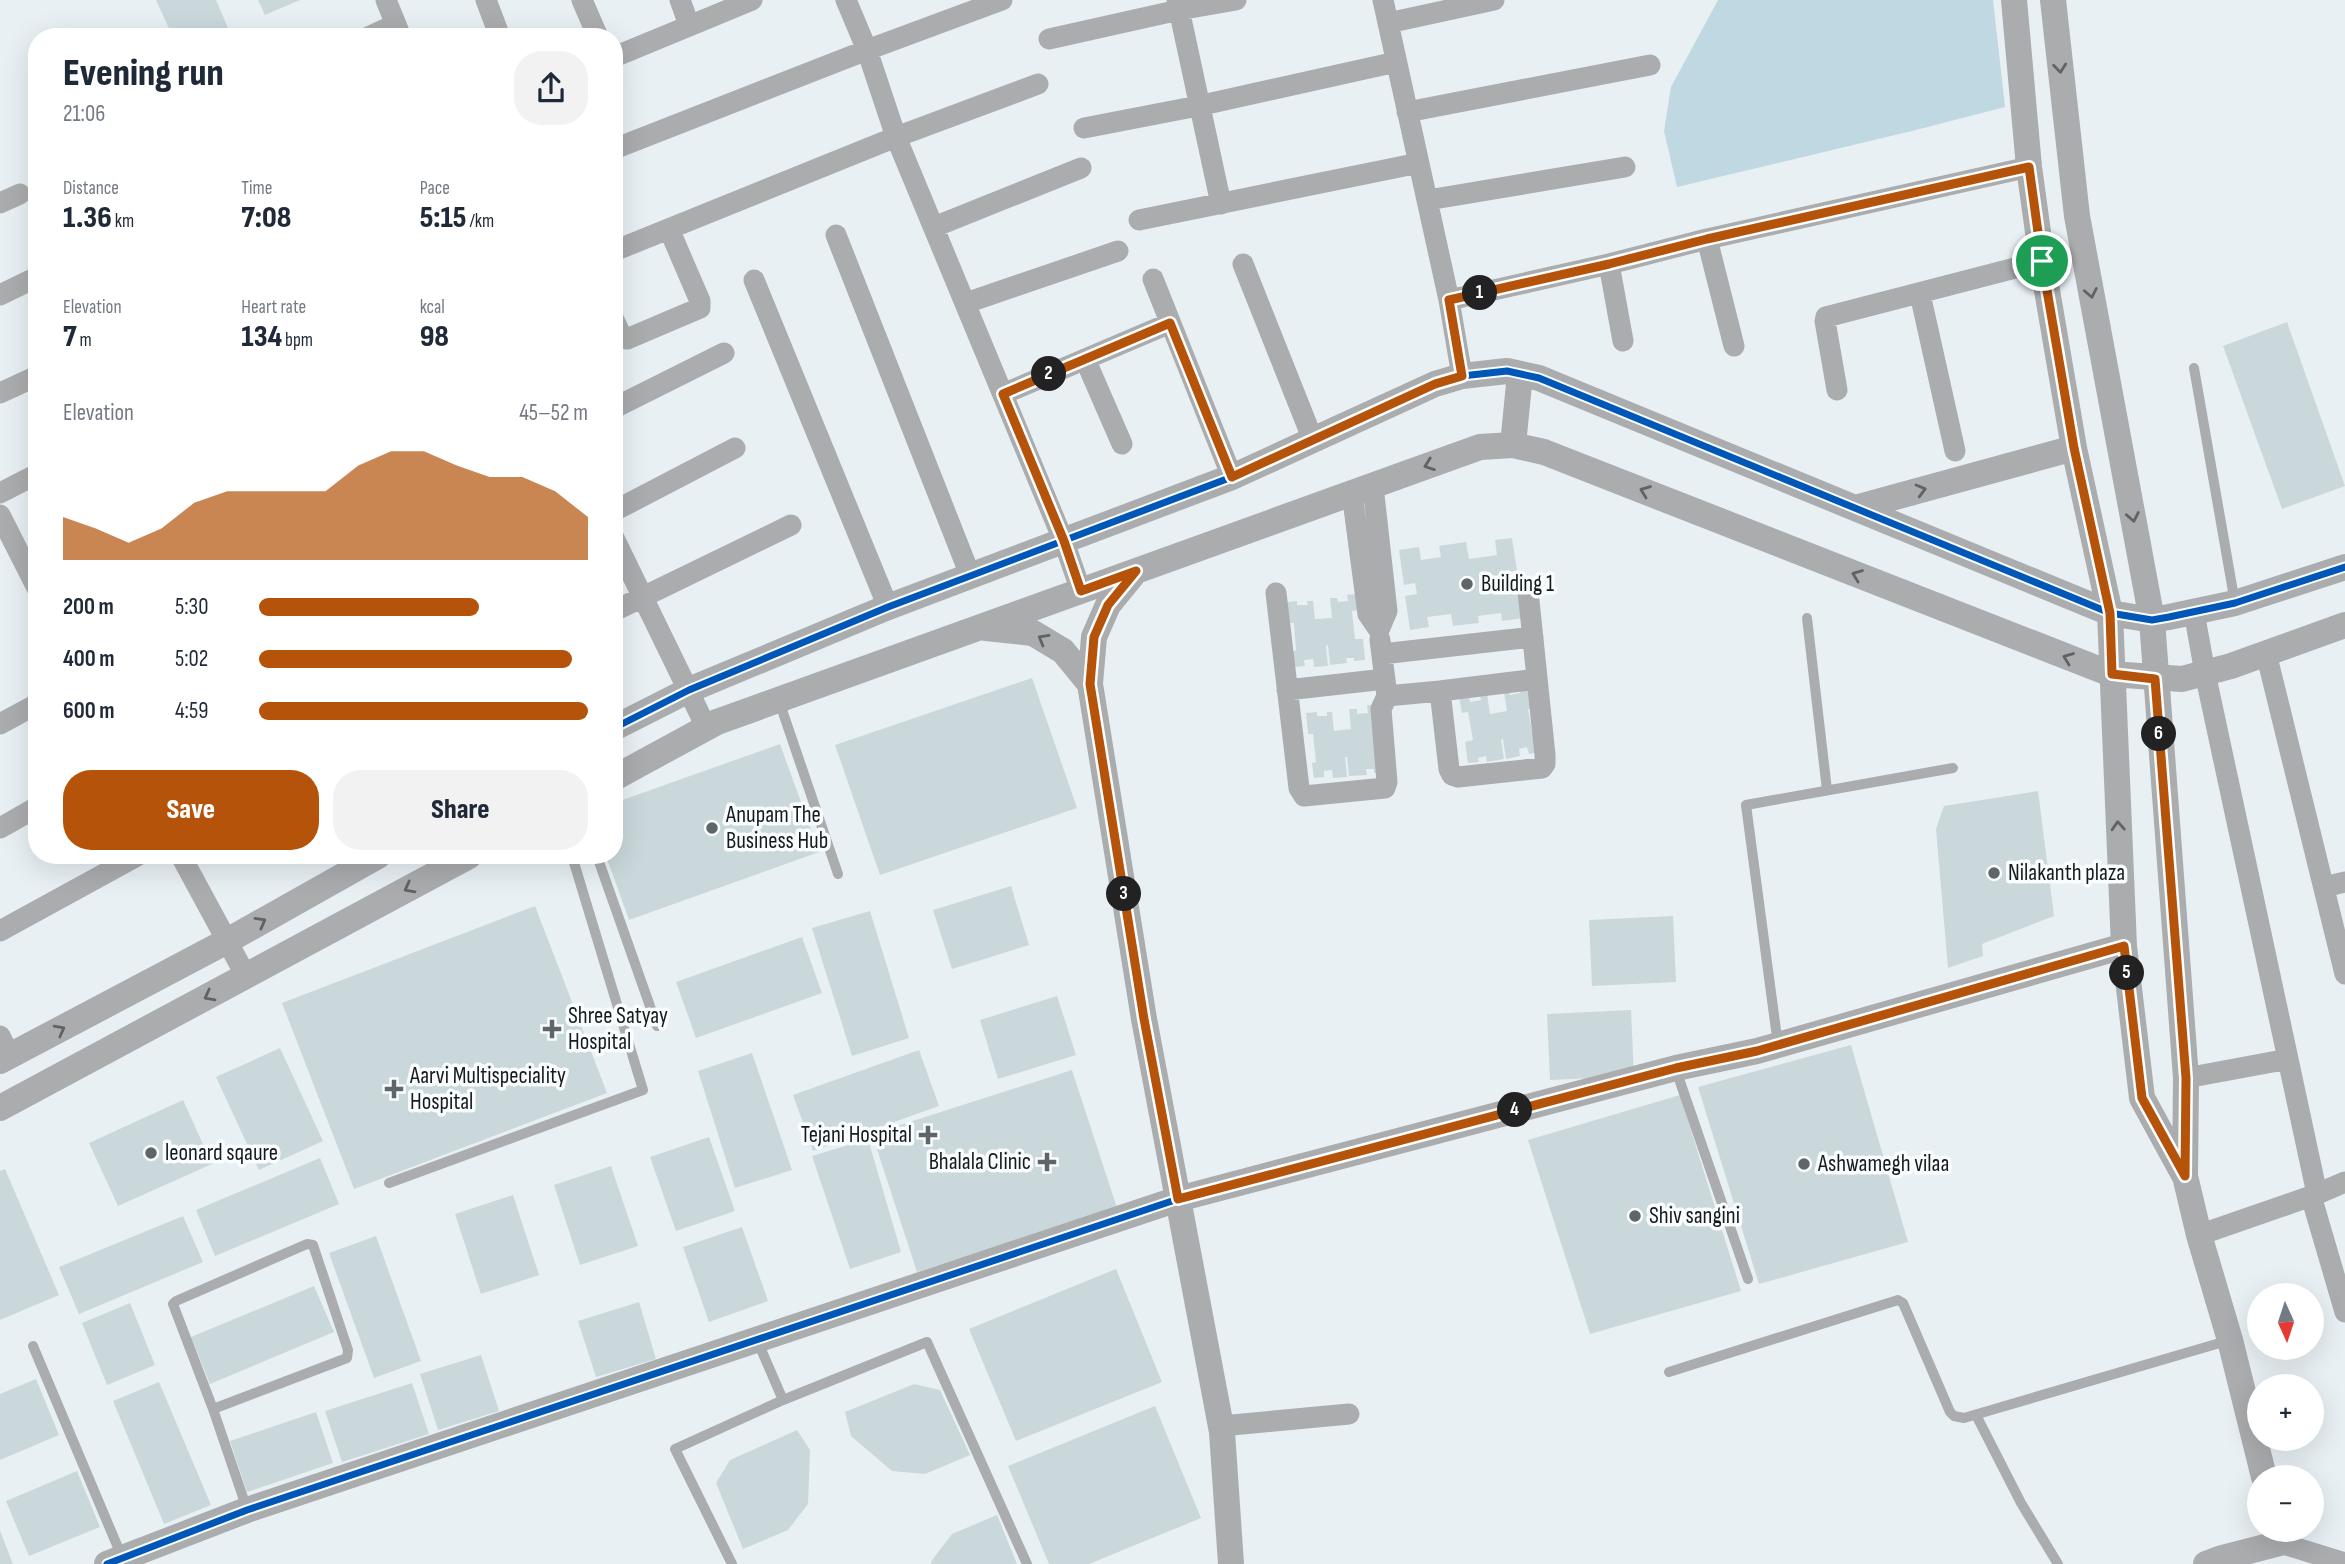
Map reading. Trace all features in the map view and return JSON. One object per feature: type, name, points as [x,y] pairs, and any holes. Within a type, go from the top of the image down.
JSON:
[{"type":"street","points":[[486,0],[497,28]]},
{"type":"street","points":[[582,0],[594,28]]},
{"type":"street","points":[[680,0],[689,25]]},
{"type":"street","points":[[623,53],[752,0]]},
{"type":"street","points":[[846,0],[867,50],[896,138],[1064,541],[1081,591]]},
{"type":"street","points":[[623,145],[1002,0]]},
{"type":"street","points":[[1049,39],[1178,5],[1236,0]]},
{"type":"street","points":[[1383,0],[1428,200],[1462,376]]},
{"type":"street","points":[[2014,0],[2029,167],[2042,261],[2074,448],[2110,613],[2124,946],[2142,1098],[2185,1176]]},
{"type":"street","points":[[2053,0],[2077,216],[2152,620],[2186,1078],[2185,1176],[2261,1465]]},
{"type":"street","points":[[1388,23],[1489,1]]},
{"type":"street","points":[[1178,5],[1221,204]]},
{"type":"street","points":[[1084,128],[1396,62]]},
{"type":"street","points":[[1407,112],[1650,65]]},
{"type":"street","points":[[623,247],[1038,84]]},
{"type":"street","points":[[1139,220],[1419,163]]},
{"type":"street","points":[[1428,200],[1625,167]]},
{"type":"street","points":[[1449,300],[2029,167]]},
{"type":"street","points":[[934,227],[1081,168]]},
{"type":"street","points":[[0,203],[20,194]]},
{"type":"street","points":[[623,337],[626,339],[699,308],[700,301],[669,229]]},
{"type":"street","points":[[836,236],[970,575]]},
{"type":"street","points":[[1707,239],[1734,346]]},
{"type":"street","points":[[966,303],[1118,251]]},
{"type":"street","points":[[1837,390],[1826,317],[2042,261]]},
{"type":"street","points":[[1243,264],[1313,440]]},
{"type":"street","points":[[1609,264],[1623,341]]},
{"type":"street","points":[[1153,279],[1232,477]]},
{"type":"street","points":[[754,280],[888,607]]},
{"type":"street","points":[[0,295],[28,281]]},
{"type":"street","points":[[1920,294],[1955,451]]},
{"type":"street","points":[[1003,394],[1170,323]]},
{"type":"street","points":[[623,404],[724,353]]},
{"type":"street","points":[[1085,359],[1122,444]]},
{"type":"street","points":[[623,723],[689,690],[888,607],[1232,477],[1435,384],[1462,376],[1507,371],[1539,378],[2110,613],[2152,620],[2194,612],[2235,603],[2345,567]]},
{"type":"street","points":[[1513,445],[1520,374]]},
{"type":"street","points":[[0,393],[28,380]]},
{"type":"street","points":[[623,773],[717,722],[1480,447],[1513,445],[1544,452],[2112,674],[2182,679],[2231,666],[2345,625]]},
{"type":"street","points":[[623,506],[735,447]]},
{"type":"street","points":[[1855,508],[2074,448]]},
{"type":"street","points":[[0,493],[28,479]]},
{"type":"street","points":[[1276,593],[1300,788],[1304,796],[1385,788],[1387,782],[1381,709],[1386,687],[1379,630],[1387,611],[1362,489]]},
{"type":"street","points":[[0,515],[28,567]]},
{"type":"street","points":[[623,606],[791,525]]},
{"type":"street","points":[[623,557],[706,729]]},
{"type":"street","points":[[1136,571],[1108,605],[1094,637],[1090,684],[1144,1019],[1222,1426],[1231,1564]]},
{"type":"street","points":[[1440,691],[1449,769],[1452,775],[1458,777],[1542,768],[1545,755],[1528,591]]},
{"type":"street","points":[[2194,612],[2314,1195],[2345,1312]]},
{"type":"street","points":[[979,628],[1033,633],[1063,651],[1090,684]]},
{"type":"street","points":[[1382,654],[1533,637]]},
{"type":"street","points":[[2266,653],[2345,974]]},
{"type":"street","points":[[1287,690],[1386,687],[1440,691],[1537,679]]},
{"type":"street","points":[[0,724],[28,709]]},
{"type":"street","points":[[0,828],[28,812]]},
{"type":"street","points":[[0,931],[122,864]]},
{"type":"street","points":[[185,864],[246,976]]},
{"type":"street","points":[[3,1051],[227,941],[364,864]]},
{"type":"street","points":[[0,1108],[454,864]]},
{"type":"street","points":[[2324,887],[2345,882]]},
{"type":"street","points":[[115,1560],[247,1510],[1178,1199],[1676,1068],[1778,1045],[2124,946]]},
{"type":"street","points":[[2186,1078],[2288,1059]]},
{"type":"street","points":[[2199,1236],[2345,1182]]},
{"type":"street","points":[[1222,1426],[1349,1414]]},
{"type":"street","points":[[2206,1564],[2263,1542]]},
{"type":"street","points":[[2294,1542],[2345,1563]]},
{"type":"lane","points":[[373,28],[394,18]]},
{"type":"lane","points":[[2194,368],[2235,603]]},
{"type":"lane","points":[[1807,618],[1827,790]]},
{"type":"lane","points":[[779,700],[838,874]]},
{"type":"lane","points":[[1778,1045],[1746,805],[1953,768]]},
{"type":"lane","points":[[389,1183],[643,1090],[574,864]]},
{"type":"lane","points":[[600,864],[657,1026]]},
{"type":"lane","points":[[1676,1068],[1748,1279]]},
{"type":"lane","points":[[213,1409],[347,1358],[348,1350],[313,1245],[307,1244],[174,1303],[247,1510]]},
{"type":"lane","points":[[1669,1372],[1898,1300],[1903,1303],[1950,1412],[1958,1418],[2230,1340]]},
{"type":"lane","points":[[757,1339],[783,1400]]},
{"type":"lane","points":[[732,1564],[675,1449],[783,1400],[927,1342],[1027,1564]]},
{"type":"lane","points":[[33,1346],[115,1560]]},
{"type":"lane","points":[[1976,1415],[2021,1503],[2059,1564]]},
{"type":"shaded area","points":[[1718,0],[1993,0],[2005,107],[1677,187],[1664,131],[1671,87]]},
{"type":"building","points":[[156,0],[216,0],[228,28],[169,28]]},
{"type":"building","points":[[258,0],[300,0],[265,15]]},
{"type":"building","points":[[2287,322],[2345,486],[2282,509],[2223,346]]},
{"type":"building","name":"Building 1","points":[[1512,538],[1517,571],[1505,572],[1506,580],[1519,579],[1524,618],[1502,621],[1501,613],[1478,616],[1479,623],[1453,626],[1451,614],[1427,617],[1429,627],[1410,630],[1405,596],[1417,594],[1415,583],[1404,585],[1399,550],[1419,547],[1421,560],[1441,557],[1439,546],[1466,542],[1469,559],[1497,555],[1495,540]]},
{"type":"building","points":[[1357,594],[1359,610],[1352,611],[1355,639],[1363,639],[1365,660],[1354,661],[1354,658],[1346,658],[1347,663],[1330,665],[1328,645],[1328,666],[1314,667],[1313,659],[1304,660],[1305,666],[1294,667],[1294,623],[1288,623],[1287,602],[1297,601],[1297,605],[1308,605],[1307,601],[1313,601],[1315,619],[1332,618],[1330,598],[1337,598],[1338,602],[1348,601],[1347,595]]},
{"type":"building","points":[[1032,678],[1077,808],[880,875],[835,745]]},
{"type":"building","points":[[1530,687],[1533,708],[1528,709],[1539,752],[1529,754],[1527,747],[1519,749],[1520,756],[1506,759],[1503,739],[1504,759],[1487,762],[1486,756],[1478,758],[1479,762],[1468,763],[1465,742],[1473,740],[1468,712],[1462,713],[1459,697],[1469,695],[1470,702],[1481,700],[1480,696],[1487,694],[1490,714],[1507,711],[1504,692],[1509,691],[1510,695]]},
{"type":"building","points":[[1367,705],[1377,705],[1384,772],[1374,773],[1374,769],[1366,769],[1367,775],[1349,776],[1345,757],[1347,777],[1333,778],[1332,770],[1324,771],[1324,777],[1314,778],[1312,763],[1316,762],[1313,734],[1308,734],[1306,713],[1317,712],[1317,716],[1327,716],[1327,712],[1332,712],[1334,731],[1351,729],[1349,709],[1357,709],[1357,714],[1368,713]]},
{"type":"building","name":"Anupam The Business Hub","points":[[780,744],[819,852],[629,920],[609,864],[623,864],[623,800]]},
{"type":"building","name":"Nilakanth plaza","points":[[2038,791],[2054,916],[1982,944],[1983,956],[1948,968],[1936,829],[1944,806]]},
{"type":"building","points":[[1011,886],[1029,945],[952,969],[933,910]]},
{"type":"building","points":[[535,906],[607,1093],[354,1189],[282,1003]]},
{"type":"building","points":[[870,911],[909,1038],[852,1056],[812,928]]},
{"type":"building","points":[[1673,916],[1676,982],[1592,986],[1589,920]]},
{"type":"building","points":[[802,937],[822,993],[696,1038],[676,982]]},
{"type":"building","points":[[1057,996],[1076,1055],[998,1079],[980,1020]]},
{"type":"building","points":[[1631,1010],[1634,1076],[1550,1080],[1547,1014]]},
{"type":"building","name":"Ashwamegh vilaa","points":[[1851,1045],[1908,1242],[1759,1284],[1698,1087]]},
{"type":"building","name":"leonard sqaure","points":[[280,1048],[323,1141],[259,1170],[216,1077]]},
{"type":"building","points":[[919,1050],[939,1106],[813,1151],[793,1095]]},
{"type":"building","points":[[752,1053],[792,1170],[735,1188],[698,1071]]},
{"type":"building","points":[[1072,1070],[1117,1208],[917,1272],[872,1134]]},
{"type":"building","name":"Shiv sangini","points":[[1680,1095],[1741,1291],[1590,1334],[1528,1140]]},
{"type":"building","name":"leonard sqaure","points":[[183,1100],[212,1164],[118,1206],[89,1143]]},
{"type":"building","points":[[709,1137],[735,1211],[676,1231],[650,1157]]},
{"type":"building","points":[[868,1139],[901,1252],[850,1269],[812,1156]]},
{"type":"building","points":[[320,1158],[339,1204],[215,1256],[196,1210]]},
{"type":"building","points":[[611,1166],[638,1246],[580,1265],[554,1185]]},
{"type":"building","points":[[5,1169],[59,1295],[0,1320],[0,1171]]},
{"type":"building","points":[[513,1195],[539,1275],[481,1294],[455,1214]]},
{"type":"building","points":[[183,1216],[203,1262],[79,1314],[59,1267]]},
{"type":"building","points":[[742,1227],[768,1301],[709,1322],[683,1247]]},
{"type":"building","points":[[376,1236],[421,1361],[374,1378],[329,1253]]},
{"type":"building","points":[[1116,1269],[1162,1382],[1016,1441],[969,1329]]},
{"type":"building","points":[[314,1286],[334,1332],[210,1384],[191,1337]]},
{"type":"building","points":[[639,1302],[656,1359],[596,1377],[578,1321]]},
{"type":"building","points":[[130,1303],[155,1365],[107,1385],[82,1323]]},
{"type":"building","points":[[481,1355],[499,1411],[438,1430],[420,1374]]},
{"type":"building","points":[[36,1379],[59,1435],[0,1460],[0,1394]]},
{"type":"building","points":[[159,1382],[211,1505],[164,1524],[113,1401]]},
{"type":"building","points":[[412,1383],[429,1434],[342,1462],[325,1411]]},
{"type":"building","points":[[914,1384],[940,1390],[970,1455],[925,1474],[892,1471],[851,1436],[845,1412]]},
{"type":"building","points":[[1155,1406],[1201,1518],[1089,1564],[1049,1564],[1008,1466]]},
{"type":"building","points":[[316,1412],[333,1463],[247,1492],[230,1441]]},
{"type":"building","points":[[797,1430],[810,1450],[808,1504],[788,1530],[743,1549],[716,1483],[730,1460]]},
{"type":"building","points":[[77,1471],[100,1527],[29,1556],[6,1501]]},
{"type":"building","points":[[997,1515],[1017,1564],[931,1564],[952,1534]]},
{"type":"building","points":[[0,1531],[13,1564],[0,1564]]},
{"type":"cycle path","points":[[623,723],[689,690],[888,607],[1232,477],[1435,384],[1462,376],[1507,371],[1539,378],[2110,613],[2152,620],[2169,617],[2235,603],[2345,567]]},
{"type":"cycle path","points":[[107,1564],[247,1510],[1178,1199],[1676,1068],[1757,1051],[2124,946]]},
{"type":"place","name":"Building 1","points":[[1467,584]]},
{"type":"place","name":"Anupam The Business Hub","points":[[712,828]]},
{"type":"place","name":"Nilakanth plaza","points":[[1994,873]]},
{"type":"place","name":"Shree Satyay Hospital","points":[[552,1029]]},
{"type":"place","name":"Aarvi Multispeciality Hospital","points":[[394,1089]]},
{"type":"place","name":"Tejani Hospital","points":[[928,1135]]},
{"type":"place","name":"leonard sqaure","points":[[151,1153]]},
{"type":"place","name":"Bhalala Clinic","points":[[1047,1162]]},
{"type":"place","name":"Ashwamegh vilaa","points":[[1804,1164]]},
{"type":"place","name":"Shiv sangini","points":[[1635,1216]]},
{"type":"route","points":[[2029,167],[2042,261],[2074,448],[2110,613],[2112,674],[2155,679],[2186,1078],[2185,1176],[2142,1098],[2124,946],[1757,1051],[1676,1068],[1178,1199],[1144,1019],[1090,684],[1094,637],[1108,605],[1136,571],[1081,591],[1064,541],[1003,394],[1170,323],[1232,477],[1435,384],[1462,376],[1449,300],[2029,167]]}]
